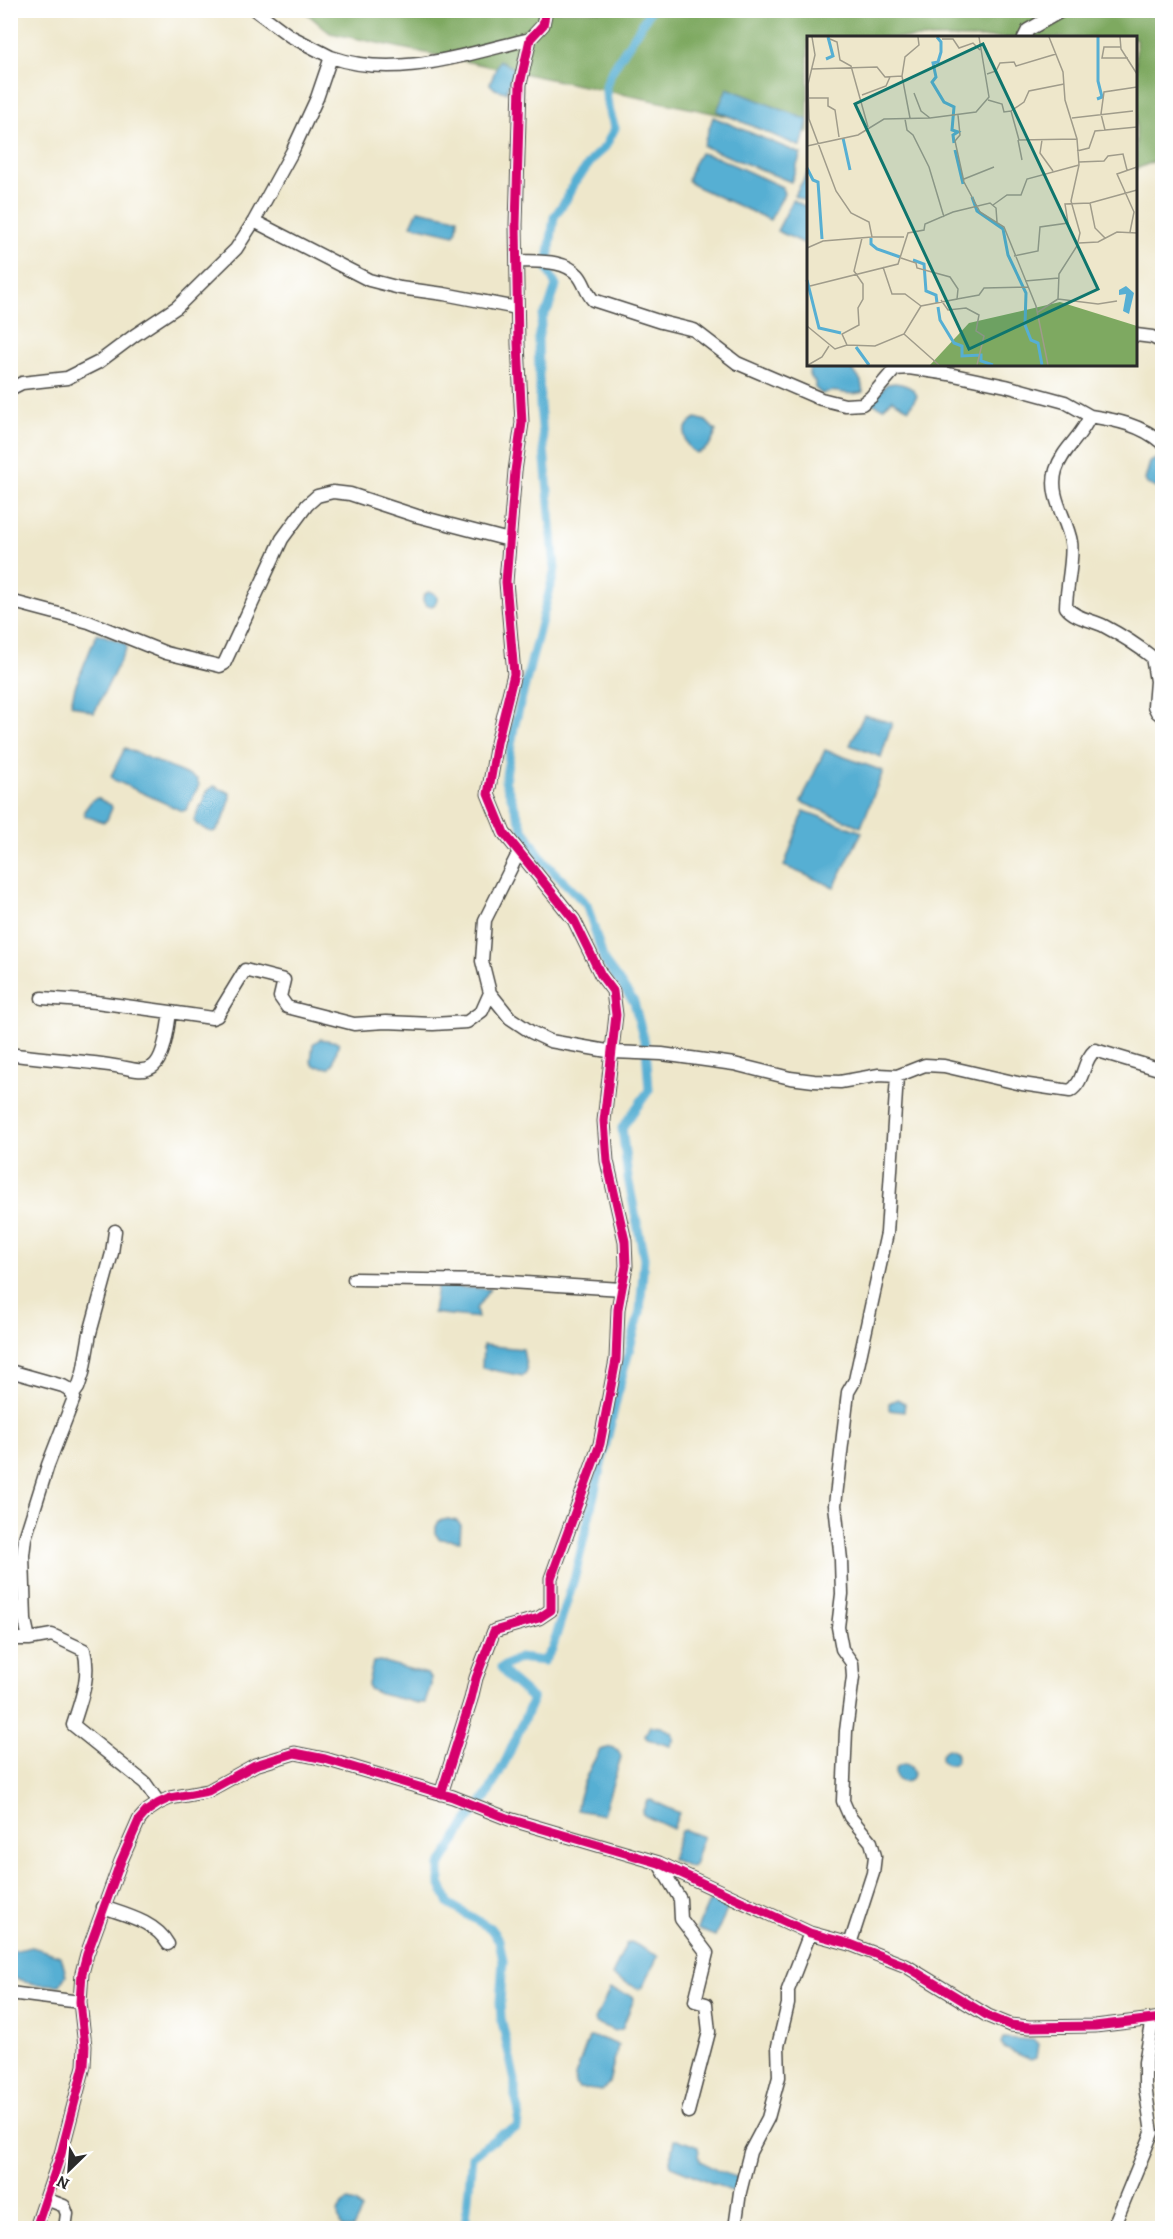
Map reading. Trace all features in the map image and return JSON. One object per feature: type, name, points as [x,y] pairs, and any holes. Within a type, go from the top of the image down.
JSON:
[{"type":"street","points":[[255,10],[290,36],[340,61],[393,68],[435,61],[530,39],[543,26],[546,10]]},
{"type":"street","points":[[1025,36],[1028,30],[1063,10]]},
{"type":"street","points":[[447,1796],[476,1678],[494,1631],[539,1618],[552,1610],[550,1578],[600,1444],[616,1360],[618,1310],[626,1266],[625,1241],[614,1201],[607,1161],[604,1121],[616,1015],[613,991],[601,975],[574,920],[504,833],[488,794],[497,743],[514,674],[506,582],[515,471],[522,423],[516,225],[520,84],[530,39]]},
{"type":"street","points":[[10,389],[22,383],[67,378],[99,362],[177,307],[236,249],[292,152],[317,98],[331,57]]},
{"type":"street","points":[[254,221],[369,280],[400,288],[517,308]]},
{"type":"street","points":[[518,261],[554,262],[569,268],[577,274],[593,300],[694,330],[737,363],[821,399],[845,405],[862,404],[895,369],[909,368],[1006,386],[1065,402],[1090,416],[1125,422],[1162,443]]},
{"type":"street","points":[[1137,335],[1152,337],[1162,342]]},
{"type":"street","points":[[1090,416],[1085,429],[1064,450],[1055,472],[1053,485],[1072,543],[1066,607],[1070,612],[1100,624],[1132,642],[1152,657],[1156,681],[1154,706],[1162,716]]},
{"type":"street","points":[[10,601],[89,622],[166,653],[220,666],[224,664],[282,539],[307,505],[317,496],[333,492],[350,494],[417,516],[509,540]]},
{"type":"street","points":[[519,852],[485,920],[482,961],[490,993],[510,1018],[550,1041],[613,1052],[662,1054],[734,1064],[790,1078],[814,1081],[840,1082],[879,1075],[897,1076],[925,1065],[944,1066],[1022,1084],[1070,1091],[1077,1087],[1089,1055],[1095,1050],[1162,1070]]},
{"type":"street","points":[[42,998],[96,1002],[212,1018],[217,1016],[245,970],[284,980],[280,997],[287,1007],[354,1024],[386,1022],[433,1024],[467,1022],[482,1011],[490,993]]},
{"type":"street","points":[[10,1054],[100,1063],[144,1071],[154,1066],[159,1056],[166,1038],[170,1012]]},
{"type":"street","points":[[849,1944],[873,1873],[875,1856],[870,1842],[850,1818],[843,1801],[846,1731],[853,1677],[852,1663],[842,1649],[838,1627],[842,1594],[835,1504],[848,1392],[855,1380],[887,1233],[897,1076]]},
{"type":"street","points":[[73,1395],[81,1380],[90,1334],[112,1253],[115,1231]]},
{"type":"street","points":[[354,1279],[492,1281],[622,1288]]},
{"type":"street","points":[[10,1371],[63,1386],[70,1390],[74,1401],[48,1465],[25,1538],[22,1555],[29,1639]]},
{"type":"street","points":[[10,1639],[29,1639],[52,1635],[84,1650],[87,1662],[85,1687],[73,1725],[145,1783],[159,1803]]},
{"type":"street","points":[[36,2229],[76,2103],[84,2066],[85,2046],[80,2002],[82,1972],[103,1907],[139,1820],[147,1811],[170,1798],[208,1791],[255,1765],[295,1753],[325,1759],[447,1796],[509,1819],[613,1852],[658,1863],[810,1933],[849,1944],[906,1966],[988,2016],[1010,2025],[1095,2026],[1158,2019],[1145,2062],[1145,2086],[1152,2133],[1113,2229]]},
{"type":"street","points":[[658,1863],[680,1899],[681,1919],[707,1953],[695,2001],[706,2004],[709,2032],[688,2112]]},
{"type":"street","points":[[103,1907],[153,1928],[168,1944]]},
{"type":"street","points":[[735,2229],[740,2192],[750,2152],[768,2118],[779,2077],[778,2046],[788,1990],[810,1933]]},
{"type":"street","points":[[10,1993],[80,2002]]},
{"type":"street","points":[[46,2199],[64,2206],[67,2214],[65,2229]]},
{"type":"green space","points":[[304,11],[1162,11],[1162,158],[1137,169],[1137,36],[807,36],[807,133],[330,33]]},
{"type":"water","points":[[499,60],[515,69],[506,92],[495,89],[490,84]]},
{"type":"water","points":[[727,88],[807,120],[801,147],[717,111]]},
{"type":"water","points":[[713,117],[801,154],[791,182],[703,146]]},
{"type":"water","points":[[700,153],[716,157],[782,187],[784,194],[770,220],[693,185],[688,180]]},
{"type":"water","points":[[807,174],[807,202],[794,196]]},
{"type":"water","points":[[793,200],[807,207],[807,245],[777,231]]},
{"type":"water","points":[[418,210],[458,218],[454,235],[411,225]]},
{"type":"water","points":[[810,366],[850,366],[861,381],[863,392],[822,394],[815,388],[815,382],[809,375]]},
{"type":"water","points":[[887,384],[908,386],[917,396],[909,409],[892,400],[883,408],[871,403]]},
{"type":"water","points":[[696,418],[706,421],[716,431],[709,445],[696,453],[687,445],[684,436],[687,426]]},
{"type":"water","points":[[1162,456],[1161,490],[1147,484],[1145,480],[1150,462]]},
{"type":"water","points":[[427,592],[433,592],[437,599],[433,606],[427,606],[423,602],[423,596]]},
{"type":"water","points":[[97,633],[124,643],[127,647],[94,713],[71,704],[75,687]]},
{"type":"water","points":[[864,715],[892,723],[881,757],[850,745]]},
{"type":"water","points":[[125,748],[197,779],[199,785],[186,810],[182,811],[114,780],[111,776]]},
{"type":"water","points":[[825,750],[883,771],[861,827],[801,802]]},
{"type":"water","points":[[214,786],[230,793],[230,798],[222,822],[216,831],[211,832],[197,825],[194,820],[208,790]]},
{"type":"water","points":[[97,798],[111,805],[112,808],[107,820],[103,822],[85,816],[84,811],[92,800]]},
{"type":"water","points":[[804,811],[862,832],[834,887],[784,866]]},
{"type":"water","points":[[320,1039],[339,1042],[330,1068],[314,1066],[311,1061],[313,1044]]},
{"type":"water","points":[[437,1286],[490,1289],[476,1309],[478,1318],[433,1313]]},
{"type":"water","points":[[483,1345],[523,1349],[527,1371],[523,1376],[482,1368]]},
{"type":"water","points":[[897,1399],[905,1403],[904,1412],[889,1410],[889,1403]]},
{"type":"water","points":[[448,1519],[457,1521],[461,1525],[460,1541],[440,1539],[436,1535],[439,1521]]},
{"type":"water","points":[[380,1661],[427,1674],[431,1678],[431,1685],[425,1703],[380,1694],[369,1689],[373,1662]]},
{"type":"water","points":[[650,1726],[661,1727],[672,1732],[674,1739],[670,1746],[647,1739],[645,1735]]},
{"type":"water","points":[[611,1747],[618,1750],[621,1757],[603,1815],[577,1810],[582,1787],[592,1764],[600,1750]]},
{"type":"water","points":[[949,1749],[957,1757],[949,1765],[941,1757]]},
{"type":"water","points":[[900,1764],[908,1764],[913,1769],[911,1780],[900,1782],[895,1777],[895,1769]]},
{"type":"water","points":[[651,1800],[679,1813],[673,1829],[642,1813],[647,1801]]},
{"type":"water","points":[[685,1830],[703,1837],[694,1865],[691,1867],[671,1859],[681,1831]]},
{"type":"water","points":[[713,1900],[729,1906],[715,1936],[697,1929],[709,1902]]},
{"type":"water","points":[[631,1942],[658,1956],[643,1987],[639,1989],[612,1976],[626,1944]]},
{"type":"water","points":[[32,1947],[61,1956],[66,1975],[60,1985],[35,1984],[11,1977],[12,1951]]},
{"type":"water","points":[[610,1989],[633,1996],[634,1999],[622,2029],[615,2031],[596,2023],[595,2020]]},
{"type":"water","points":[[589,2037],[600,2038],[618,2045],[609,2083],[602,2091],[579,2088],[575,2084],[575,2076]]},
{"type":"water","points":[[1003,2038],[1034,2040],[1038,2044],[1036,2058],[1031,2060],[1004,2048],[1001,2044]]},
{"type":"water","points":[[674,2140],[698,2147],[700,2160],[709,2166],[737,2177],[739,2182],[736,2193],[671,2166]]},
{"type":"water","points":[[348,2201],[355,2203],[362,2210],[353,2228],[342,2228],[338,2213],[341,2206]]},
{"type":"water","points":[[633,2224],[638,2224],[696,2228],[630,2228]]},
{"type":"waterway","points":[[465,2228],[472,2156],[500,2135],[517,2128],[519,2111],[501,2018],[503,1961],[499,1940],[490,1928],[449,1904],[440,1883],[440,1866],[464,1826],[488,1794],[533,1699],[501,1668],[519,1658],[544,1661],[552,1649],[575,1576],[621,1380],[640,1312],[644,1258],[628,1178],[622,1128],[649,1090],[646,1048],[634,1002],[604,961],[587,905],[544,862],[523,829],[505,781],[514,728],[555,569],[540,405],[538,339],[543,316],[549,307],[556,286],[547,268],[554,217],[573,185],[595,156],[605,147],[615,128],[606,97],[608,80],[650,10]]},
{"type":"cycle path","points":[[441,1794],[476,1678],[494,1631],[539,1618],[551,1610],[551,1578],[600,1444],[616,1360],[618,1309],[626,1266],[625,1241],[607,1161],[604,1121],[616,1015],[613,991],[601,975],[574,920],[504,833],[488,794],[497,743],[514,674],[506,582],[515,471],[522,423],[516,225],[520,84],[530,39],[543,25],[546,10]]},
{"type":"cycle path","points":[[36,2228],[61,2154],[84,2066],[85,2046],[80,2002],[82,1973],[121,1861],[139,1820],[147,1811],[170,1798],[208,1791],[255,1765],[295,1753],[325,1759],[453,1797],[509,1819],[659,1863],[810,1933],[850,1944],[906,1966],[988,2016],[1010,2025],[1095,2026],[1162,2018]]}]
